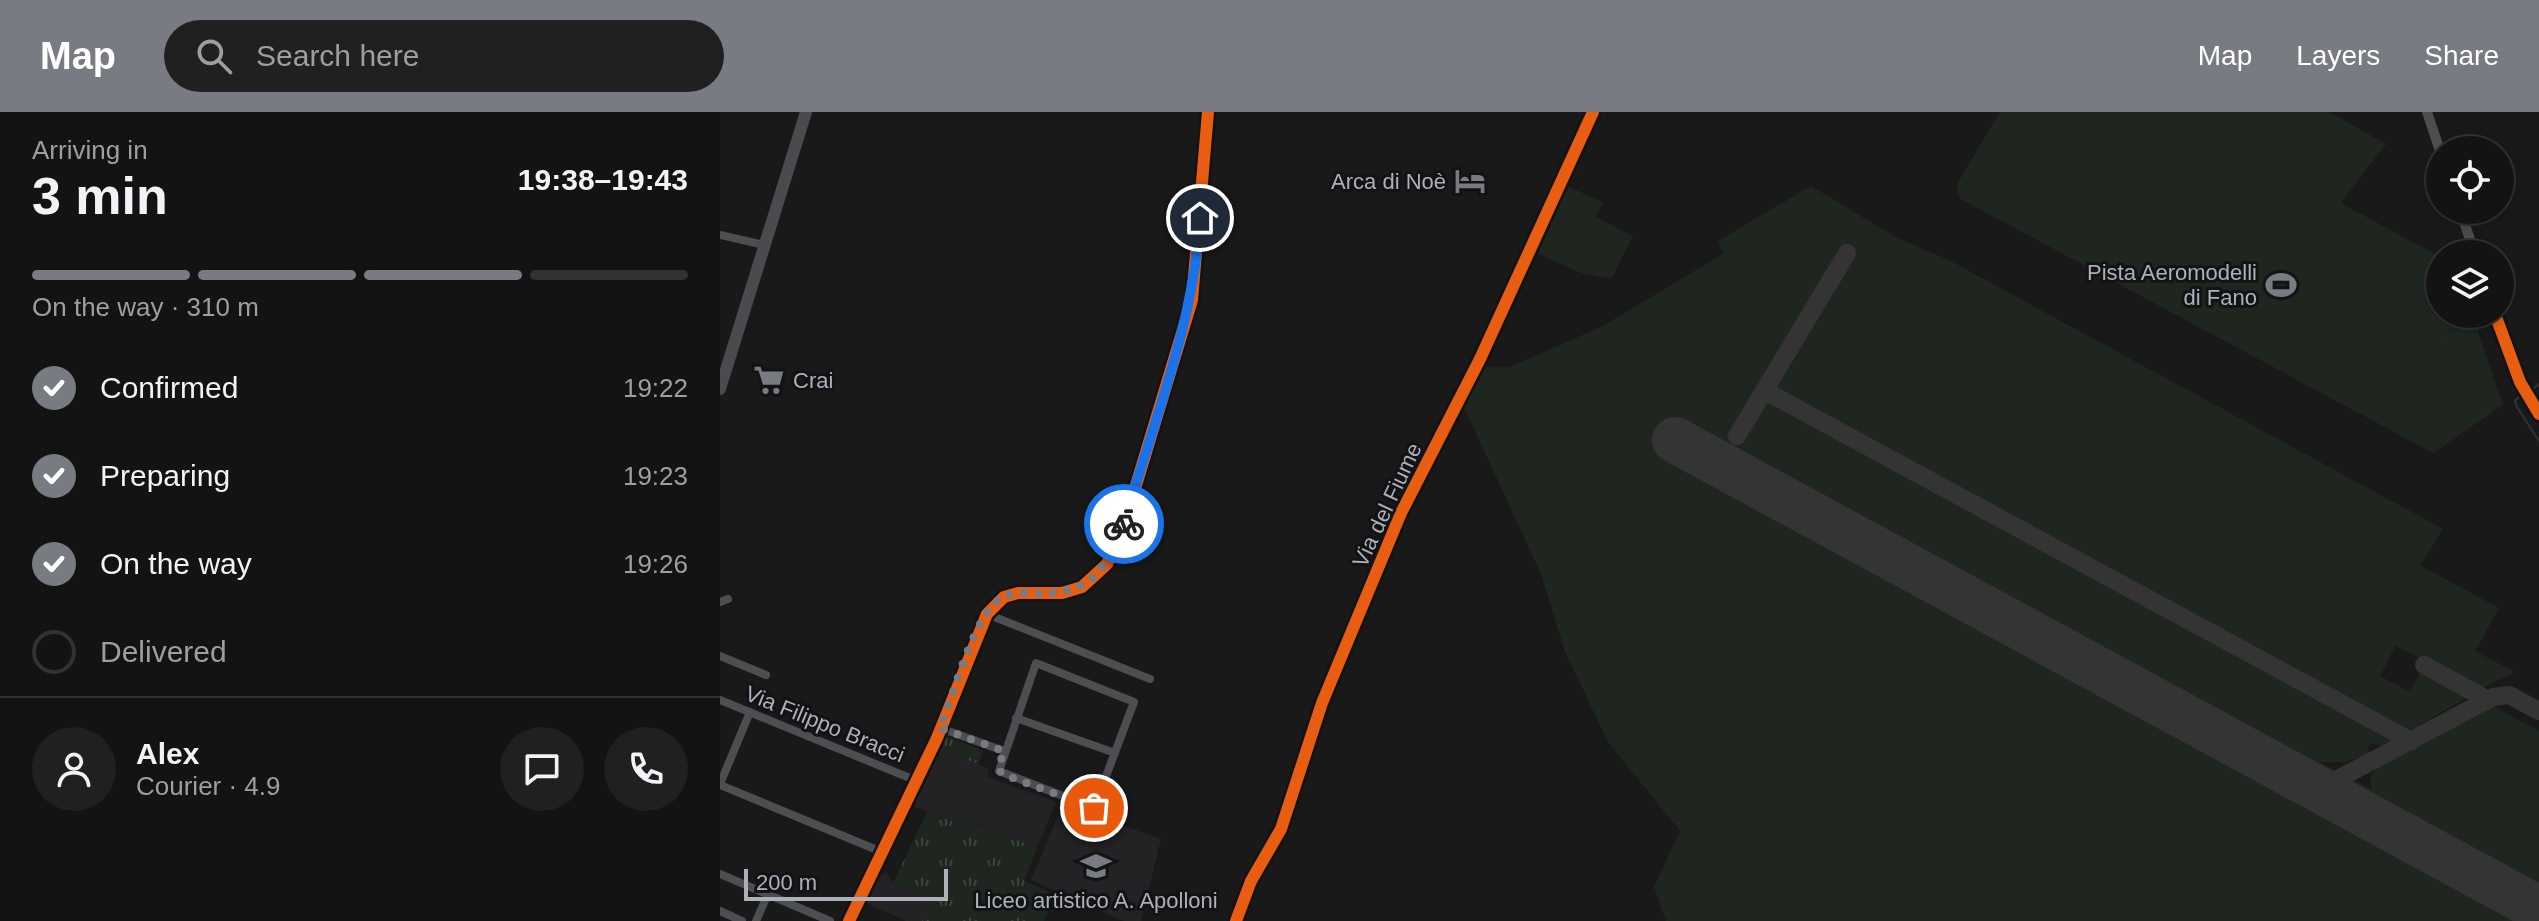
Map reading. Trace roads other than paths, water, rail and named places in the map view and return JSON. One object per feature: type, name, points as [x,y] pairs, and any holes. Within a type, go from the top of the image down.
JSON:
[{"type":"main road","points":[[720,389],[806,112]]},
{"type":"street","points":[[849,921],[917,781],[987,614],[1004,597],[1018,593],[1062,593],[1082,587],[1107,564],[1124,525],[1192,300],[1208,112]]},
{"type":"street","name":"Via del Fiume","points":[[1236,921],[1251,881],[1281,829],[1322,703],[1401,513],[1507,302],[1593,112]]},
{"type":"street","points":[[2427,112],[2435,136]]},
{"type":"street","points":[[720,235],[765,245]]},
{"type":"street","points":[[2500,328],[2529,402],[2539,412]]},
{"type":"street","points":[[987,614],[1150,679]]},
{"type":"street","points":[[720,656],[766,675]]},
{"type":"street","points":[[1036,663],[1134,702],[1115,753],[1094,808],[999,771],[1036,663]]},
{"type":"street","name":"Via Filippo Bracci","points":[[720,700],[917,781]]},
{"type":"street","points":[[750,712],[720,784],[882,852]]},
{"type":"street","points":[[1016,718],[1115,753]]},
{"type":"street","points":[[940,728],[1004,751]]},
{"type":"street","points":[[720,874],[830,921]]},
{"type":"street","points":[[756,921],[768,894]]},
{"type":"street","points":[[720,911],[742,921]]},
{"type":"waterway","points":[[2530,391],[2539,384]]},
{"type":"waterway","points":[[2521,395],[2515,401],[2517,407],[2539,441]]},
{"type":"place","name":"Arca di Noè","points":[[1470,181]]},
{"type":"place","name":"Pista Aeromodelli di Fano","points":[[2281,285]]},
{"type":"place","name":"Crai","points":[[769,380]]},
{"type":"place","name":"Liceo artistico A. Apolloni","points":[[1096,866]]}]
